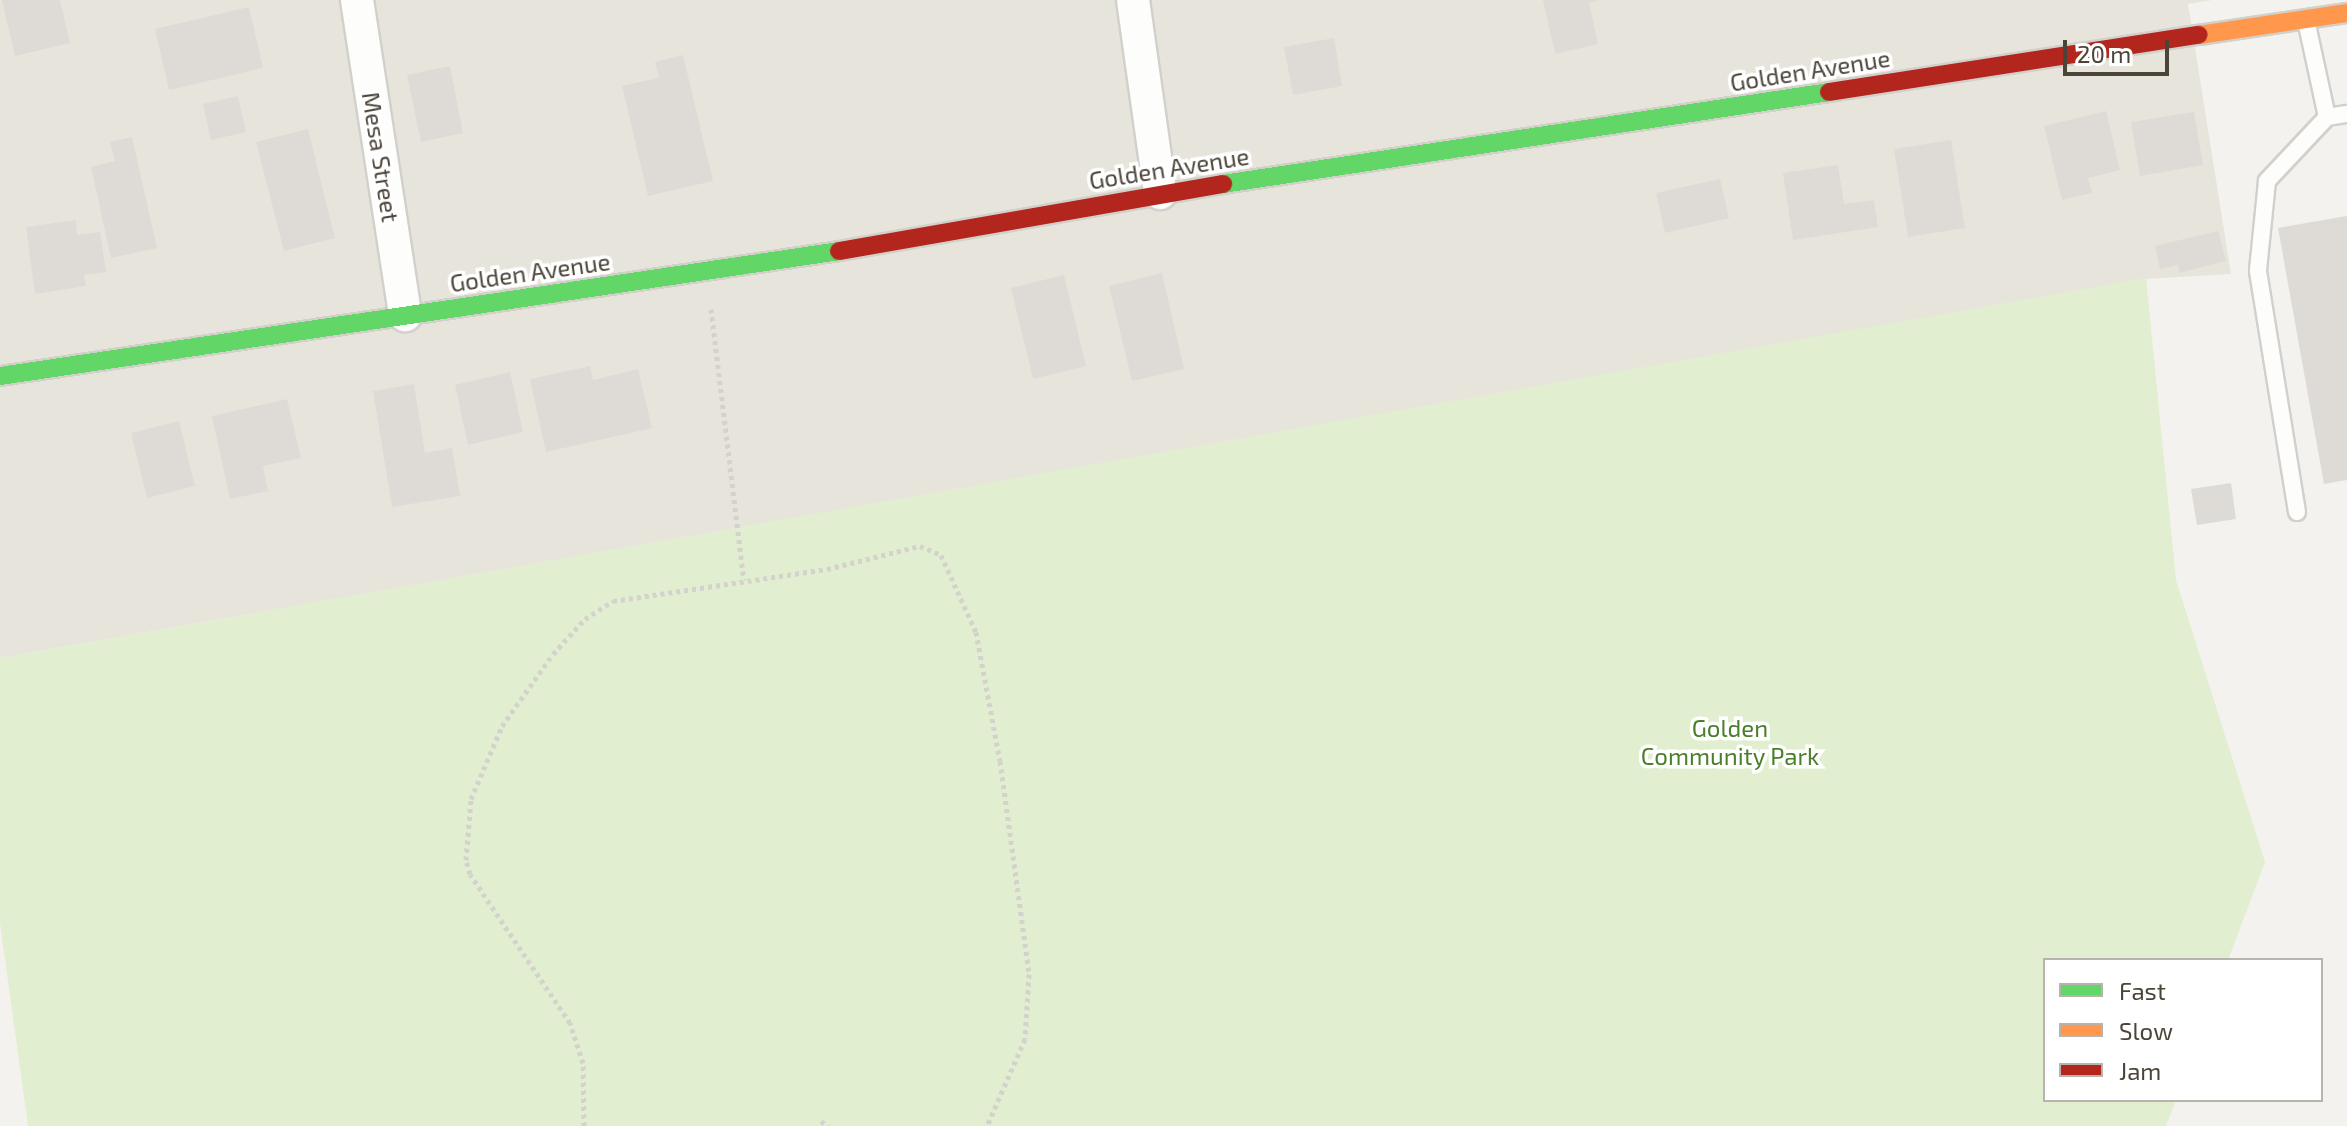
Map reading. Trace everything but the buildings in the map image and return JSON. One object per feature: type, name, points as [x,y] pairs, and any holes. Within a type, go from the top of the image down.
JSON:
[{"type":"street","name":"Mesa Street","points":[[357,0],[405,315]]},
{"type":"street","points":[[1133,0],[1160,193]]},
{"type":"street","name":"Golden Avenue","points":[[0,376],[940,236],[1160,193],[2323,12]]},
{"type":"lane","points":[[2323,12],[2327,117]]},
{"type":"lane","points":[[2297,512],[2258,270],[2267,181],[2327,117],[2347,114]]},
{"type":"path","points":[[708,292],[744,580]]},
{"type":"path","points":[[584,1126],[583,1063],[570,1023],[470,874],[466,860],[471,799],[502,726],[553,654],[585,619],[613,601],[827,569],[920,546],[941,555],[959,588],[976,632],[998,747],[1029,974],[1025,1039],[987,1126]]},
{"type":"path","points":[[821,1121],[828,1126]]},
{"type":"shaded area","points":[[0,0],[2212,0],[2188,4],[2231,274],[2146,279],[0,658]]},
{"type":"green space","name":"Golden Community Park","points":[[2146,278],[2176,580],[2265,862],[2229,958],[2043,958],[2043,1102],[2175,1102],[2166,1126],[28,1126],[0,923],[0,658]]},
{"type":"traffic: fast","points":[[1223,184],[1829,92]]},
{"type":"traffic: fast","points":[[0,376],[839,251]]},
{"type":"traffic: slow","points":[[2199,35],[2347,13]]},
{"type":"traffic: jam","points":[[1829,92],[2199,35]]},
{"type":"traffic: jam","points":[[839,251],[1223,184]]}]
